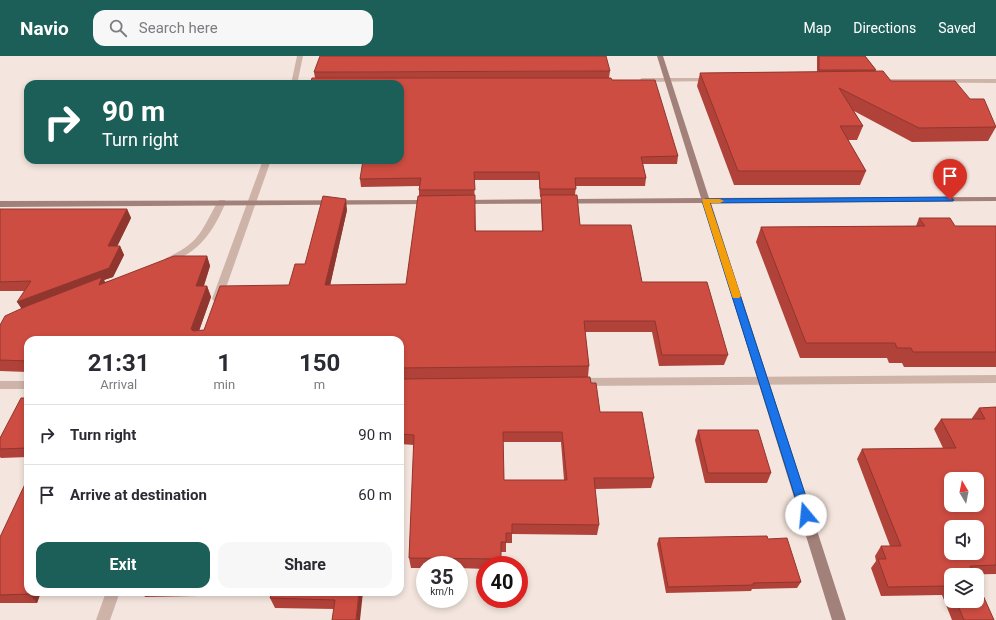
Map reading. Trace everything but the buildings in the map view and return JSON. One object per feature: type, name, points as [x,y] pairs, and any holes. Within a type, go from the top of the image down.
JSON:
[{"type":"street","points":[[295,80],[300,56]]},
{"type":"street","points":[[660,56],[839,620]]},
{"type":"street","points":[[636,80],[722,80]]},
{"type":"street","points":[[871,80],[996,80]]},
{"type":"street","points":[[213,311],[266,164]]},
{"type":"street","points":[[0,204],[996,200]]},
{"type":"street","points":[[159,264],[180,256],[199,243],[211,227],[222,202]]},
{"type":"street","points":[[566,382],[996,378]]},
{"type":"street","points":[[0,385],[24,385]]},
{"type":"street","points":[[103,620],[112,596]]},
{"type":"slow traffic","points":[[720,201],[705,201],[736,296]]},
{"type":"route","points":[[806,515],[764,380],[705,201],[950,200]]}]
